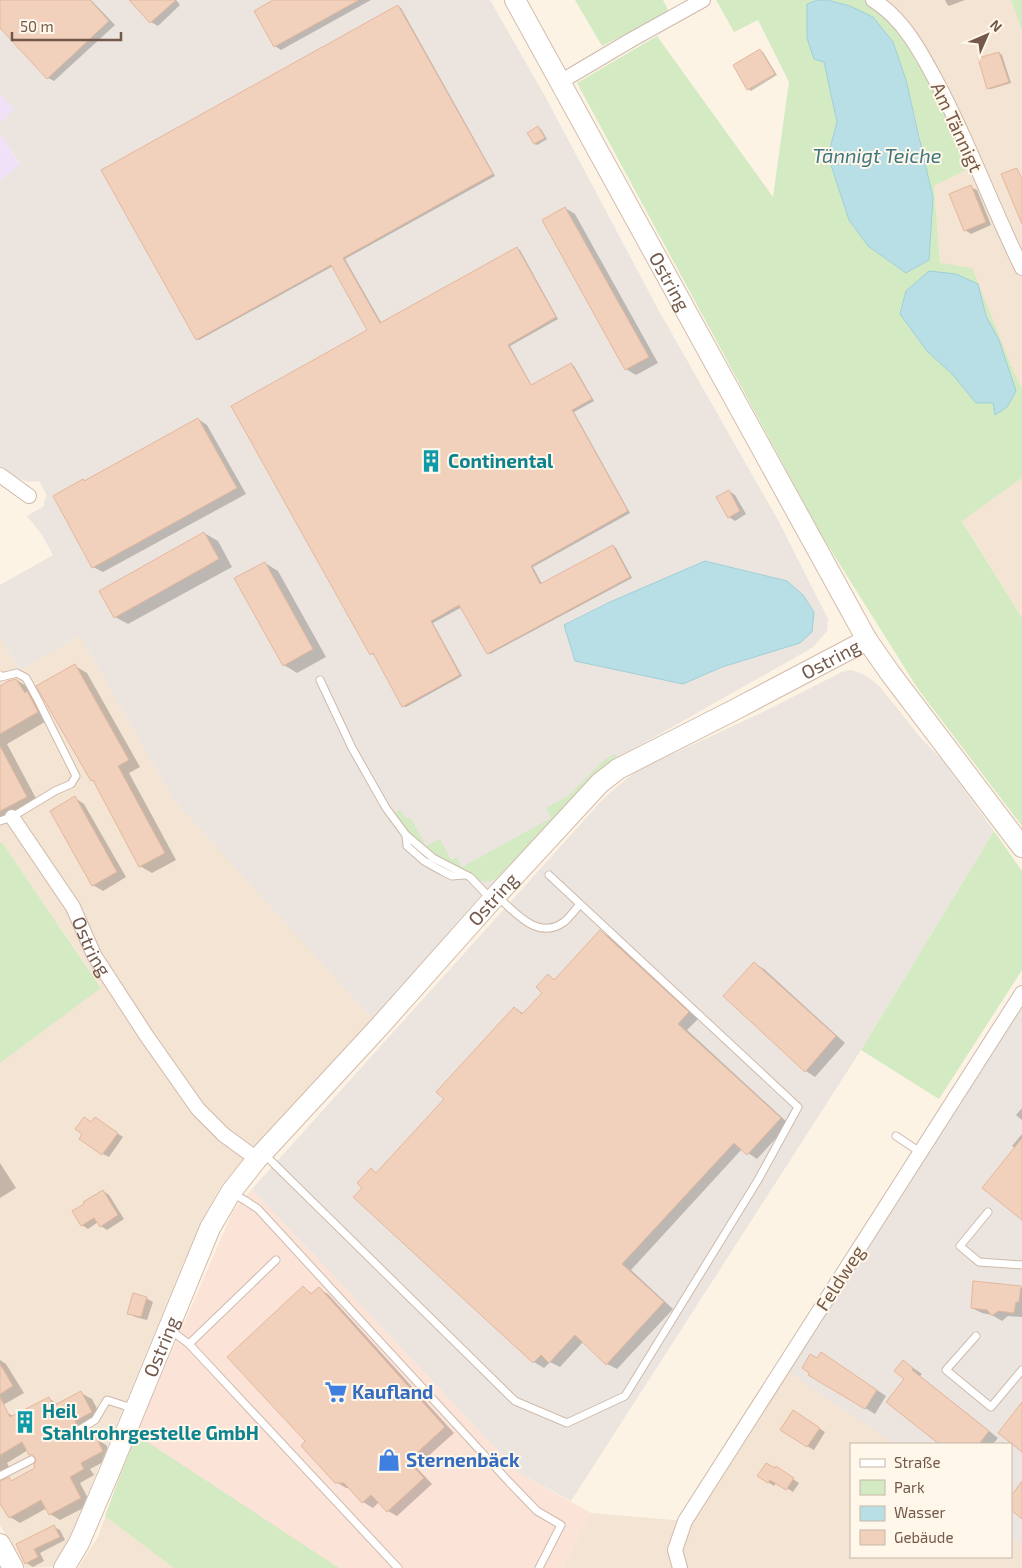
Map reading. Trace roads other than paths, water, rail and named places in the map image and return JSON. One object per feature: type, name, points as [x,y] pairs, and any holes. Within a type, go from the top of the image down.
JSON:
[{"type":"main road","name":"Ostring","points":[[64,1568],[79,1543],[210,1228],[230,1192],[260,1156],[379,1027],[494,897],[600,783],[618,769],[867,640],[515,0]]},
{"type":"main road","points":[[867,640],[1022,847]]},
{"type":"main road","points":[[0,1544],[13,1568]]},
{"type":"street","points":[[560,82],[704,0]]},
{"type":"street","name":"Am Tännigt","points":[[873,0],[884,7],[899,22],[927,64],[958,124],[1022,268]]},
{"type":"street","points":[[0,475],[29,496]]},
{"type":"street","name":"Ostring","points":[[6,819],[73,907],[94,955],[146,1035],[198,1109],[224,1135],[260,1156]]},
{"type":"street","name":"Feldweg","points":[[680,1568],[675,1550],[685,1521],[1022,993]]},
{"type":"lane","points":[[0,675],[1,677],[18,673],[26,678],[76,776],[71,784],[6,819]]},
{"type":"lane","points":[[320,680],[352,748],[386,808],[406,835],[407,846],[424,861],[452,876],[465,875],[470,877],[520,918],[536,928],[551,928],[564,922],[580,904]]},
{"type":"lane","points":[[260,1156],[515,1401],[567,1423],[625,1396],[758,1180],[798,1107],[549,875]]},
{"type":"lane","points":[[896,1136],[920,1152]]},
{"type":"lane","points":[[230,1192],[258,1209],[509,1482],[537,1511],[560,1525],[539,1568]]},
{"type":"lane","points":[[988,1212],[960,1246],[979,1262],[1022,1265]]},
{"type":"lane","points":[[189,1344],[276,1260]]},
{"type":"lane","points":[[167,1332],[189,1344],[398,1568]]},
{"type":"lane","points":[[976,1336],[946,1370],[991,1408],[1022,1370]]},
{"type":"lane","points":[[80,1430],[95,1420],[107,1400],[135,1410]]},
{"type":"lane","points":[[0,1476],[31,1460]]},
{"type":"water","name":"Tännigt Teiche","points":[[818,0],[827,0],[850,6],[873,17],[893,42],[906,80],[933,198],[929,260],[906,273],[868,246],[849,220],[828,156],[837,122],[824,62],[814,59],[807,38],[807,4]]},
{"type":"water","points":[[929,271],[956,274],[978,284],[986,316],[999,340],[1016,391],[1007,407],[995,415],[993,403],[976,403],[953,375],[927,351],[900,314],[906,291]]},
{"type":"water","points":[[705,561],[787,581],[803,595],[814,612],[812,632],[800,643],[722,667],[683,684],[575,661],[564,625],[610,602]]},
{"type":"place","name":"Continental","points":[[431,461]]},
{"type":"place","name":"Kaufland","points":[[336,1392]]},
{"type":"place","name":"Heil Stahlrohrgestelle GmbH","points":[[25,1422]]},
{"type":"place","name":"Sternenbäck","points":[[389,1460]]}]
